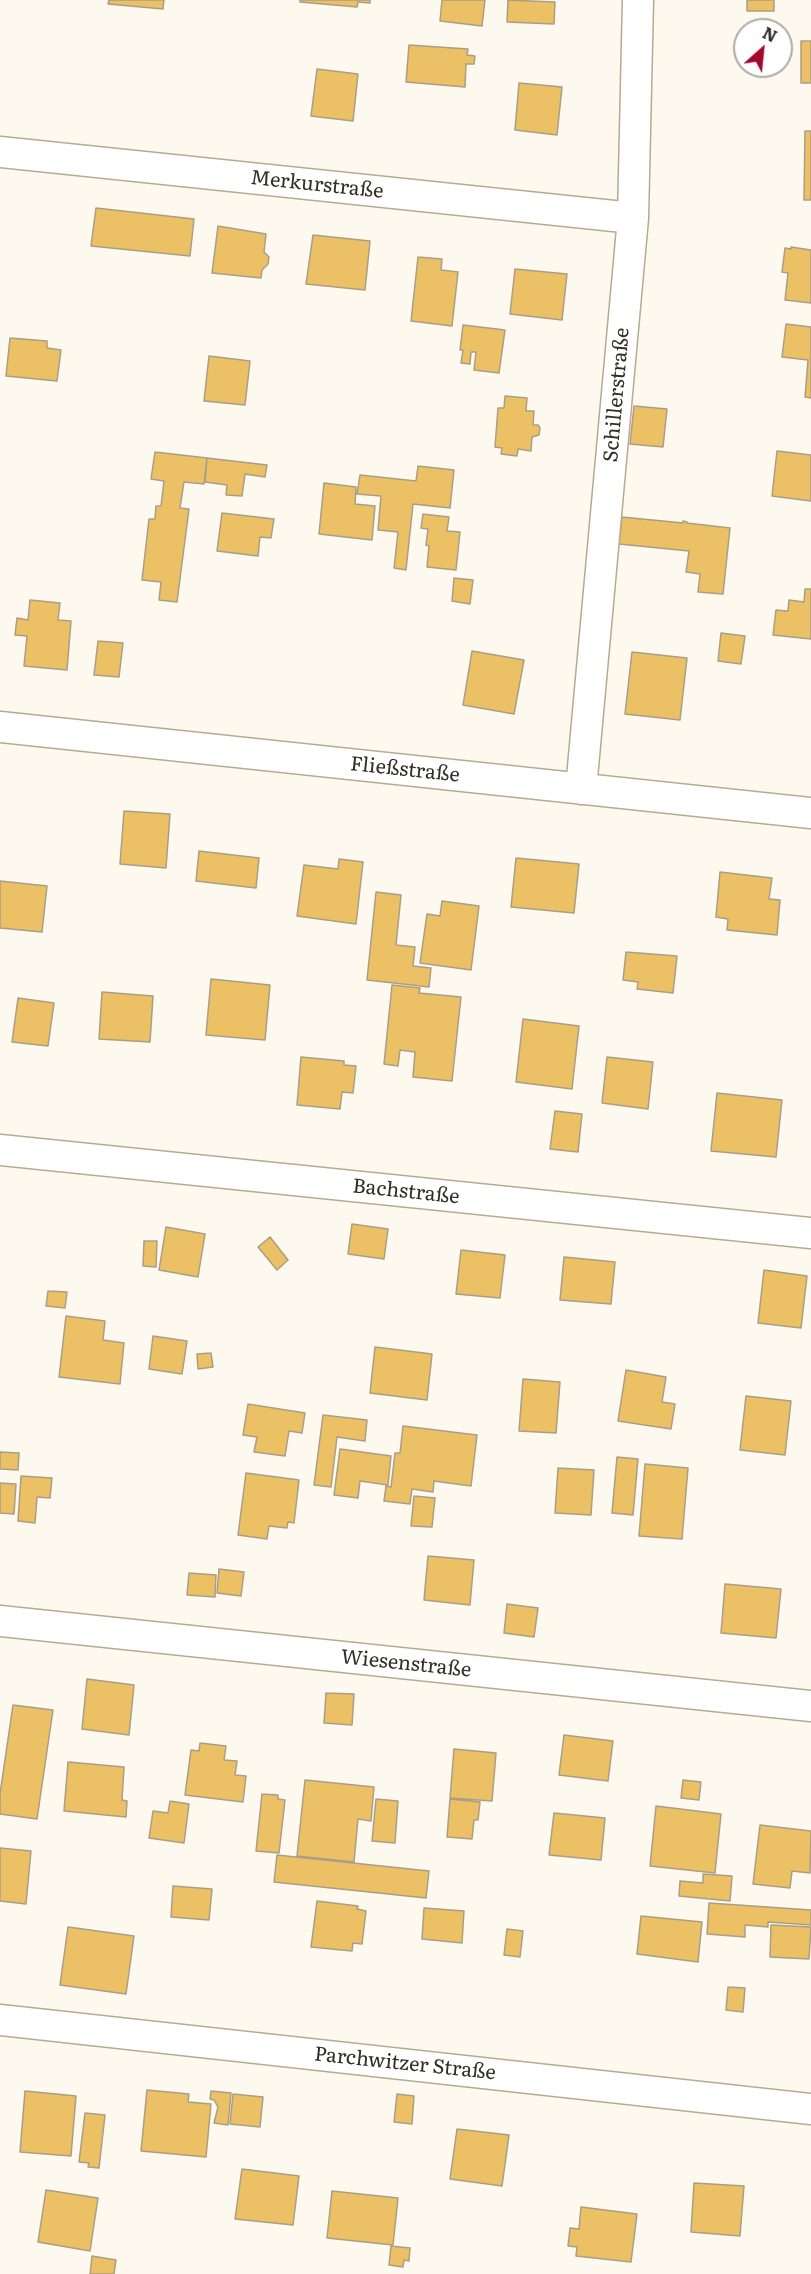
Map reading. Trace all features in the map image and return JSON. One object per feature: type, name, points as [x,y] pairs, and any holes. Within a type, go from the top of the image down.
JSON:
[{"type":"street","name":"Schillerstraße","points":[[581,789],[633,218],[638,0]]},
{"type":"street","name":"Merkurstraße","points":[[0,153],[633,218]]},
{"type":"street","name":"Fließstraße","points":[[0,727],[811,813]]},
{"type":"street","name":"Bachstraße","points":[[0,1150],[811,1233]]},
{"type":"street","name":"Wiesenstraße","points":[[0,1621],[811,1706]]},
{"type":"street","name":"Parchwitzer Straße","points":[[0,2020],[811,2109]]},
{"type":"building","points":[[109,0],[164,0],[163,9],[108,4]]},
{"type":"building","points":[[300,0],[370,0],[370,3],[358,2],[357,7],[300,2]]},
{"type":"building","points":[[442,0],[485,0],[482,26],[440,21]]},
{"type":"building","points":[[508,0],[555,2],[554,24],[507,22]]},
{"type":"building","points":[[747,0],[774,0],[774,11],[747,11]]},
{"type":"building","points":[[801,41],[811,41],[811,83],[801,83]]},
{"type":"building","points":[[409,45],[468,49],[467,55],[475,56],[474,64],[466,64],[465,87],[406,82]]},
{"type":"building","points":[[317,69],[358,74],[353,121],[311,116]]},
{"type":"building","points":[[519,83],[562,87],[557,135],[515,130]]},
{"type":"building","points":[[805,131],[811,131],[811,200],[804,200]]},
{"type":"building","points":[[96,208],[194,219],[190,256],[91,246]]},
{"type":"building","points":[[218,226],[266,234],[264,252],[269,257],[268,264],[262,270],[261,278],[212,273]]},
{"type":"building","points":[[313,235],[370,241],[365,290],[306,284]]},
{"type":"building","points":[[791,247],[811,250],[811,303],[785,300],[788,273],[782,272],[785,248],[791,249]]},
{"type":"building","points":[[418,257],[442,259],[441,270],[458,272],[452,326],[411,321]]},
{"type":"building","points":[[515,269],[567,274],[562,320],[510,314]]},
{"type":"building","points":[[786,324],[811,327],[811,398],[805,397],[808,360],[782,357]]},
{"type":"building","points":[[463,325],[505,330],[499,373],[474,370],[476,352],[471,352],[470,364],[461,363]]},
{"type":"building","points":[[10,338],[47,341],[47,348],[61,350],[57,381],[6,376]]},
{"type":"building","points":[[209,356],[250,361],[245,405],[204,401]]},
{"type":"building","points":[[505,396],[527,398],[526,411],[534,411],[533,425],[538,425],[540,428],[539,435],[532,437],[531,451],[518,449],[517,456],[501,454],[502,448],[495,447],[498,408],[504,408]]},
{"type":"building","points":[[634,406],[667,409],[663,447],[630,444]]},
{"type":"building","points":[[777,451],[811,455],[811,501],[772,496]]},
{"type":"building","points":[[155,452],[207,458],[204,484],[184,482],[180,508],[189,509],[177,602],[159,600],[161,582],[142,580],[149,519],[155,519],[156,506],[161,506],[164,481],[151,479]]},
{"type":"building","points":[[207,458],[267,465],[265,477],[245,474],[242,496],[226,495],[227,485],[205,482]]},
{"type":"building","points":[[418,466],[454,470],[450,508],[413,504],[406,570],[394,568],[398,532],[378,530],[381,496],[357,494],[360,475],[416,481]]},
{"type":"building","points":[[324,483],[356,487],[355,504],[375,506],[372,540],[319,534]]},
{"type":"building","points":[[222,513],[274,519],[271,538],[260,537],[258,556],[217,551]]},
{"type":"building","points":[[423,514],[449,517],[447,531],[460,532],[456,570],[427,567],[428,529],[421,528]]},
{"type":"building","points":[[622,517],[683,523],[683,521],[730,528],[723,594],[698,592],[700,574],[686,572],[689,551],[619,544]]},
{"type":"building","points":[[454,578],[473,580],[470,604],[452,601]]},
{"type":"building","points":[[805,589],[811,589],[811,639],[773,635],[776,610],[788,611],[789,600],[804,602]]},
{"type":"building","points":[[30,600],[60,603],[58,620],[71,621],[67,670],[24,666],[27,636],[15,635],[17,618],[28,620]]},
{"type":"building","points":[[721,633],[745,636],[741,664],[718,661]]},
{"type":"building","points":[[98,641],[123,643],[119,677],[94,675]]},
{"type":"building","points":[[472,651],[524,660],[514,714],[463,705]]},
{"type":"building","points":[[632,652],[687,658],[680,720],[625,714]]},
{"type":"building","points":[[124,811],[170,814],[166,868],[120,864]]},
{"type":"building","points":[[199,851],[259,858],[256,888],[196,881]]},
{"type":"building","points":[[516,858],[579,864],[574,913],[511,907]]},
{"type":"building","points":[[339,859],[363,862],[356,924],[297,916],[304,865],[338,869]]},
{"type":"building","points":[[720,872],[772,878],[769,899],[780,900],[777,935],[727,930],[728,919],[716,917]]},
{"type":"building","points":[[0,881],[47,886],[42,932],[0,928]]},
{"type":"building","points":[[376,892],[401,895],[396,945],[415,947],[413,966],[431,968],[429,987],[367,980]]},
{"type":"building","points":[[442,901],[479,906],[471,970],[420,963],[427,914],[440,916]]},
{"type":"building","points":[[626,952],[677,956],[673,993],[637,989],[638,982],[623,980]]},
{"type":"building","points":[[211,979],[270,985],[265,1040],[206,1035]]},
{"type":"building","points":[[392,985],[420,988],[419,993],[461,997],[452,1081],[413,1077],[415,1052],[400,1050],[398,1066],[384,1064]]},
{"type":"building","points":[[102,992],[153,996],[150,1042],[99,1039]]},
{"type":"building","points":[[18,998],[54,1003],[48,1046],[12,1042]]},
{"type":"building","points":[[523,1019],[579,1026],[572,1089],[516,1082]]},
{"type":"building","points":[[301,1057],[344,1061],[344,1065],[356,1066],[353,1093],[342,1092],[340,1109],[297,1105]]},
{"type":"building","points":[[607,1057],[653,1062],[648,1109],[602,1103]]},
{"type":"building","points":[[717,1093],[782,1100],[776,1157],[711,1151]]},
{"type":"building","points":[[555,1111],[582,1114],[578,1152],[550,1149]]},
{"type":"building","points":[[352,1224],[388,1229],[384,1259],[348,1254]]},
{"type":"building","points":[[166,1227],[205,1234],[198,1277],[159,1270]]},
{"type":"building","points":[[270,1237],[288,1260],[277,1270],[258,1247]]},
{"type":"building","points":[[144,1241],[157,1241],[156,1267],[143,1266]]},
{"type":"building","points":[[461,1250],[505,1255],[500,1298],[456,1294]]},
{"type":"building","points":[[564,1257],[615,1262],[611,1304],[560,1300]]},
{"type":"building","points":[[764,1270],[807,1276],[801,1328],[758,1323]]},
{"type":"building","points":[[48,1291],[67,1292],[65,1308],[46,1306]]},
{"type":"building","points":[[66,1316],[105,1321],[103,1340],[124,1343],[120,1384],[59,1377]]},
{"type":"building","points":[[153,1336],[187,1341],[182,1374],[149,1369]]},
{"type":"building","points":[[375,1347],[432,1354],[427,1400],[370,1393]]},
{"type":"building","points":[[211,1353],[213,1367],[198,1369],[197,1354]]},
{"type":"building","points":[[626,1370],[666,1377],[662,1402],[675,1404],[671,1429],[618,1421]]},
{"type":"building","points":[[523,1379],[560,1382],[556,1433],[519,1431]]},
{"type":"building","points":[[746,1396],[791,1401],[785,1455],[740,1450]]},
{"type":"building","points":[[248,1404],[305,1413],[302,1433],[289,1431],[285,1456],[254,1452],[257,1437],[243,1435]]},
{"type":"building","points":[[323,1415],[367,1420],[365,1441],[337,1437],[331,1487],[314,1485]]},
{"type":"building","points":[[403,1426],[477,1435],[471,1486],[434,1481],[433,1492],[412,1489],[410,1504],[384,1501],[386,1486],[391,1487],[395,1453],[400,1453]]},
{"type":"building","points":[[340,1449],[391,1456],[388,1485],[360,1481],[358,1498],[334,1495]]},
{"type":"building","points":[[0,1452],[19,1453],[18,1470],[0,1469]]},
{"type":"building","points":[[617,1457],[638,1459],[633,1515],[612,1513]]},
{"type":"building","points":[[645,1464],[688,1468],[682,1539],[639,1536]]},
{"type":"building","points":[[558,1468],[594,1470],[591,1515],[555,1513]]},
{"type":"building","points":[[246,1473],[299,1480],[294,1523],[288,1522],[287,1528],[269,1526],[267,1539],[238,1535]]},
{"type":"building","points":[[21,1476],[52,1478],[50,1498],[37,1497],[35,1523],[18,1521]]},
{"type":"building","points":[[0,1483],[16,1484],[14,1514],[0,1513]]},
{"type":"building","points":[[414,1496],[435,1498],[432,1527],[411,1526]]},
{"type":"building","points":[[428,1556],[474,1560],[470,1605],[424,1600]]},
{"type":"building","points":[[219,1569],[244,1572],[241,1596],[217,1593]]},
{"type":"building","points":[[189,1573],[216,1575],[215,1597],[187,1595]]},
{"type":"building","points":[[725,1584],[781,1589],[776,1638],[721,1633]]},
{"type":"building","points":[[507,1604],[538,1608],[534,1637],[504,1633]]},
{"type":"building","points":[[87,1679],[134,1685],[129,1735],[82,1729]]},
{"type":"building","points":[[326,1693],[354,1694],[352,1725],[324,1723]]},
{"type":"building","points":[[13,1705],[53,1710],[37,1819],[0,1814],[0,1794]]},
{"type":"building","points":[[564,1735],[613,1741],[608,1781],[559,1775]]},
{"type":"building","points":[[200,1743],[226,1746],[224,1760],[237,1761],[235,1775],[246,1776],[243,1802],[185,1795],[191,1750],[199,1751]]},
{"type":"building","points":[[454,1749],[496,1753],[492,1801],[450,1798]]},
{"type":"building","points":[[68,1762],[124,1767],[122,1800],[127,1801],[126,1817],[64,1811]]},
{"type":"building","points":[[305,1780],[374,1787],[371,1821],[358,1819],[354,1862],[297,1856]]},
{"type":"building","points":[[683,1780],[701,1782],[699,1800],[681,1798]]},
{"type":"building","points":[[262,1794],[278,1795],[278,1799],[285,1800],[279,1853],[256,1851]]},
{"type":"building","points":[[376,1799],[398,1801],[395,1843],[372,1841]]},
{"type":"building","points":[[450,1799],[480,1802],[478,1820],[474,1820],[472,1839],[447,1837]]},
{"type":"building","points":[[170,1801],[189,1804],[184,1843],[149,1838],[153,1811],[168,1813]]},
{"type":"building","points":[[656,1806],[721,1814],[715,1873],[650,1866]]},
{"type":"building","points":[[554,1813],[605,1818],[601,1860],[549,1855]]},
{"type":"building","points":[[760,1825],[811,1831],[810,1873],[792,1871],[790,1888],[753,1884]]},
{"type":"building","points":[[0,1848],[31,1851],[26,1904],[0,1901]]},
{"type":"building","points":[[277,1855],[429,1871],[426,1898],[274,1882]]},
{"type":"building","points":[[703,1874],[732,1876],[730,1901],[679,1896],[680,1881],[703,1883]]},
{"type":"building","points":[[173,1886],[212,1889],[209,1920],[171,1917]]},
{"type":"building","points":[[317,1901],[358,1906],[357,1909],[366,1911],[362,1944],[353,1943],[352,1951],[311,1947]]},
{"type":"building","points":[[709,1903],[811,1910],[811,1925],[768,1922],[768,1927],[745,1925],[745,1937],[707,1934]]},
{"type":"building","points":[[424,1908],[464,1911],[462,1943],[422,1939]]},
{"type":"building","points":[[641,1916],[702,1922],[698,1962],[637,1954]]},
{"type":"building","points":[[771,1925],[811,1927],[809,1959],[770,1957]]},
{"type":"building","points":[[68,1927],[134,1936],[126,1994],[60,1985]]},
{"type":"building","points":[[507,1929],[523,1931],[520,1957],[504,1955]]},
{"type":"building","points":[[728,1987],[745,1988],[743,2012],[726,2010]]},
{"type":"building","points":[[147,2090],[189,2094],[188,2102],[211,2104],[206,2157],[141,2151]]},
{"type":"building","points":[[25,2091],[76,2096],[71,2156],[20,2152]]},
{"type":"building","points":[[211,2091],[231,2093],[228,2125],[214,2123],[218,2107],[214,2100],[210,2099]]},
{"type":"building","points":[[233,2094],[263,2097],[260,2127],[230,2124]]},
{"type":"building","points":[[397,2094],[414,2096],[412,2124],[394,2122]]},
{"type":"building","points":[[85,2113],[105,2115],[99,2168],[88,2167],[89,2163],[79,2162]]},
{"type":"building","points":[[457,2129],[509,2135],[502,2186],[450,2179]]},
{"type":"building","points":[[242,2169],[299,2176],[293,2225],[235,2219]]},
{"type":"building","points":[[694,2183],[744,2186],[740,2236],[691,2232]]},
{"type":"building","points":[[46,2190],[98,2198],[90,2251],[38,2242]]},
{"type":"building","points":[[332,2191],[398,2198],[393,2245],[327,2238]]},
{"type":"building","points":[[581,2207],[637,2214],[631,2262],[576,2256],[577,2247],[568,2246],[570,2228],[579,2229]]},
{"type":"building","points":[[391,2246],[410,2248],[409,2261],[404,2260],[403,2267],[389,2265]]},
{"type":"building","points":[[92,2256],[116,2260],[114,2274],[90,2274]]}]
